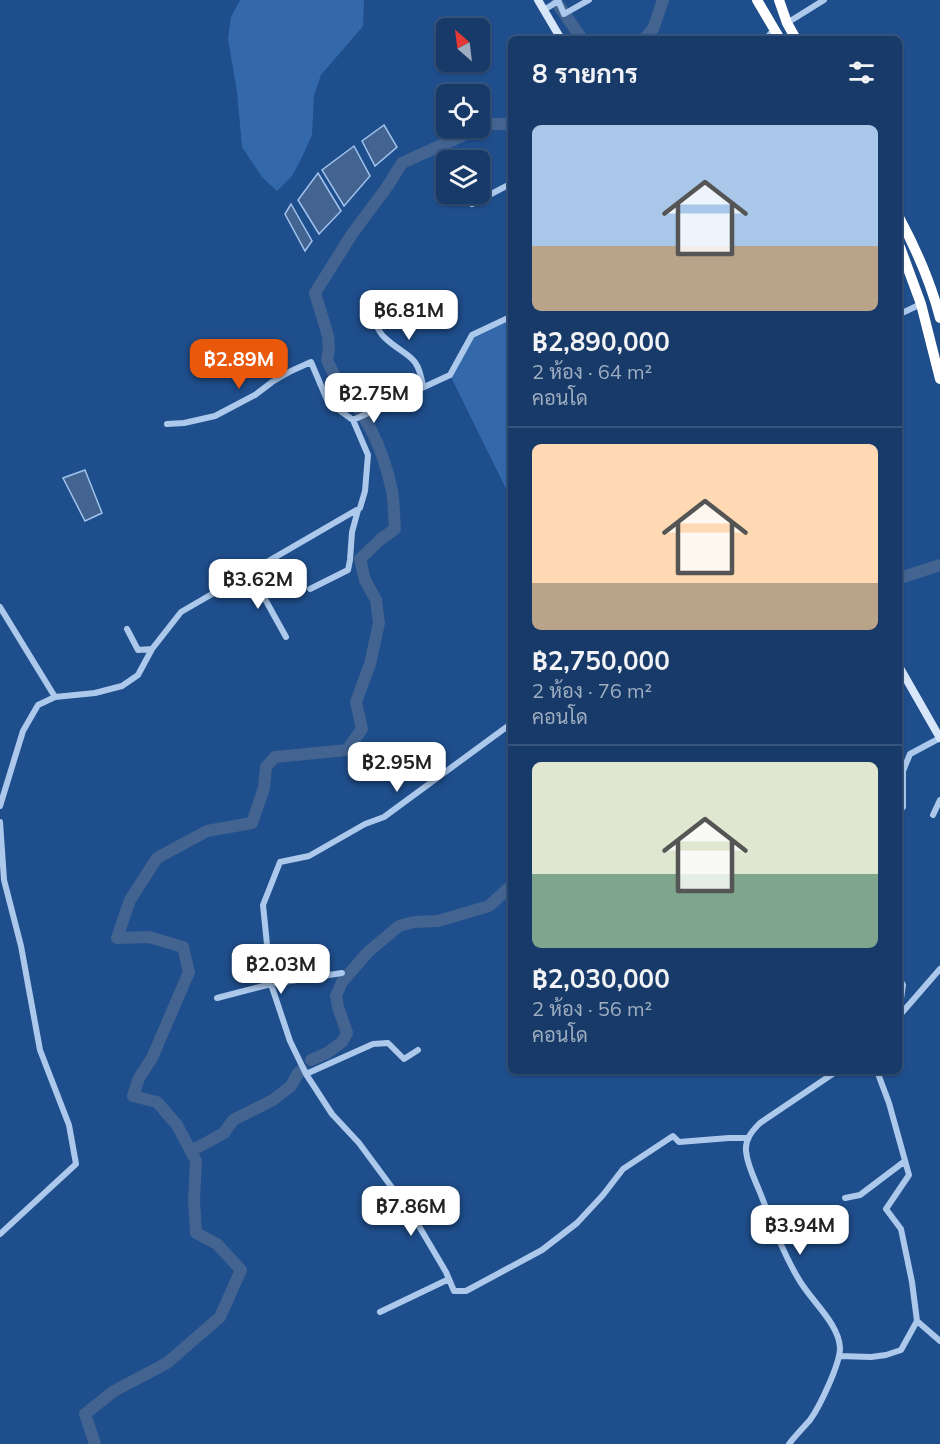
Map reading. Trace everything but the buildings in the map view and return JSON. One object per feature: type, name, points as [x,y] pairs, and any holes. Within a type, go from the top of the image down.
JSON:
[{"type":"highway","points":[[751,0],[771,36]]},
{"type":"highway","points":[[757,0],[771,36]]},
{"type":"highway","points":[[764,0],[783,36]]},
{"type":"highway","points":[[779,0],[794,36]]},
{"type":"highway","points":[[902,223],[934,295],[940,318]]},
{"type":"highway","points":[[902,256],[921,304],[940,379]]},
{"type":"street","points":[[538,0],[559,36]]},
{"type":"street","points":[[543,10],[556,2],[564,14],[589,0]]},
{"type":"street","points":[[787,23],[824,0]]},
{"type":"street","points":[[490,195],[508,185]]},
{"type":"street","points":[[367,303],[382,336],[410,356],[415,363],[420,371],[423,387]]},
{"type":"street","points":[[902,313],[921,304]]},
{"type":"street","points":[[353,420],[450,375],[472,335],[508,318]]},
{"type":"street","points":[[166,424],[184,423],[215,416],[255,395],[291,371],[311,362],[328,402],[353,420],[368,455],[365,491],[352,532],[348,570],[310,589]]},
{"type":"street","points":[[0,806],[23,731],[38,705],[55,697],[95,693],[122,687],[138,675],[152,650],[181,612],[358,509]]},
{"type":"street","points":[[250,572],[286,637]]},
{"type":"street","points":[[0,607],[55,697]]},
{"type":"street","points":[[127,629],[138,650],[152,650]]},
{"type":"street","points":[[902,672],[940,738],[910,754],[903,771],[902,808]]},
{"type":"street","points":[[508,726],[384,817],[365,824],[309,856],[280,862],[263,905],[271,984],[290,1041],[306,1074],[332,1114],[358,1143],[413,1216],[454,1292],[466,1291],[542,1250],[577,1223],[623,1169],[673,1136],[679,1142],[747,1138]]},
{"type":"street","points":[[933,815],[940,800]]},
{"type":"street","points":[[0,822],[4,880],[21,946],[40,1050],[69,1125],[76,1164],[0,1234]]},
{"type":"street","points":[[902,1013],[940,969]]},
{"type":"street","points":[[217,998],[271,984],[342,973]]},
{"type":"street","points":[[306,1074],[373,1044],[388,1043],[404,1059],[418,1050]]},
{"type":"street","points":[[789,1444],[811,1418],[832,1376],[840,1346],[834,1329],[798,1279],[777,1234],[749,1164],[746,1150],[747,1138],[760,1123],[833,1074]]},
{"type":"street","points":[[839,1356],[871,1357],[901,1350],[917,1321],[901,1229],[886,1209],[909,1175],[890,1103],[878,1074]]},
{"type":"street","points":[[845,1198],[860,1195],[905,1161]]},
{"type":"street","points":[[380,1312],[448,1278]]},
{"type":"street","points":[[917,1321],[940,1341]]},
{"type":"shaded area","points":[[240,0],[364,0],[363,26],[321,75],[314,95],[312,135],[292,176],[277,191],[262,177],[242,147],[237,92],[228,39],[231,17]]},
{"type":"shaded area","points":[[384,125],[397,147],[375,166],[362,141]]},
{"type":"shaded area","points":[[354,146],[370,176],[344,206],[322,170]]},
{"type":"shaded area","points":[[318,173],[341,211],[319,234],[298,200]]},
{"type":"shaded area","points":[[291,204],[312,241],[305,251],[285,214]]},
{"type":"shaded area","points":[[508,317],[508,493],[450,375],[472,335]]},
{"type":"shaded area","points":[[85,470],[102,513],[85,521],[63,478]]},
{"type":"waterway","points":[[647,36],[653,29],[663,0]]},
{"type":"waterway","points":[[557,3],[580,36]]},
{"type":"waterway","points":[[95,1444],[85,1414],[114,1391],[167,1363],[220,1317],[241,1270],[217,1244],[196,1233],[194,1200],[196,1161],[177,1125],[157,1102],[133,1096],[139,1078],[152,1058],[189,972],[183,947],[149,937],[117,938],[130,900],[157,858],[207,831],[252,823],[264,788],[266,767],[275,757],[347,750],[362,729],[356,702],[370,664],[379,623],[376,600],[365,580],[360,559],[395,529],[393,500],[384,462],[373,434],[358,409],[338,387],[327,360],[328,336],[315,293],[352,234],[402,163],[488,124],[508,124]]},
{"type":"waterway","points":[[902,577],[940,565]]},
{"type":"waterway","points":[[311,1060],[327,1053],[342,1042],[347,1033],[336,996],[342,982],[368,952],[399,926],[414,922],[438,921],[489,906],[508,889]]},
{"type":"waterway","points":[[191,1151],[224,1133],[233,1120],[273,1100],[291,1086],[302,1070]]}]
